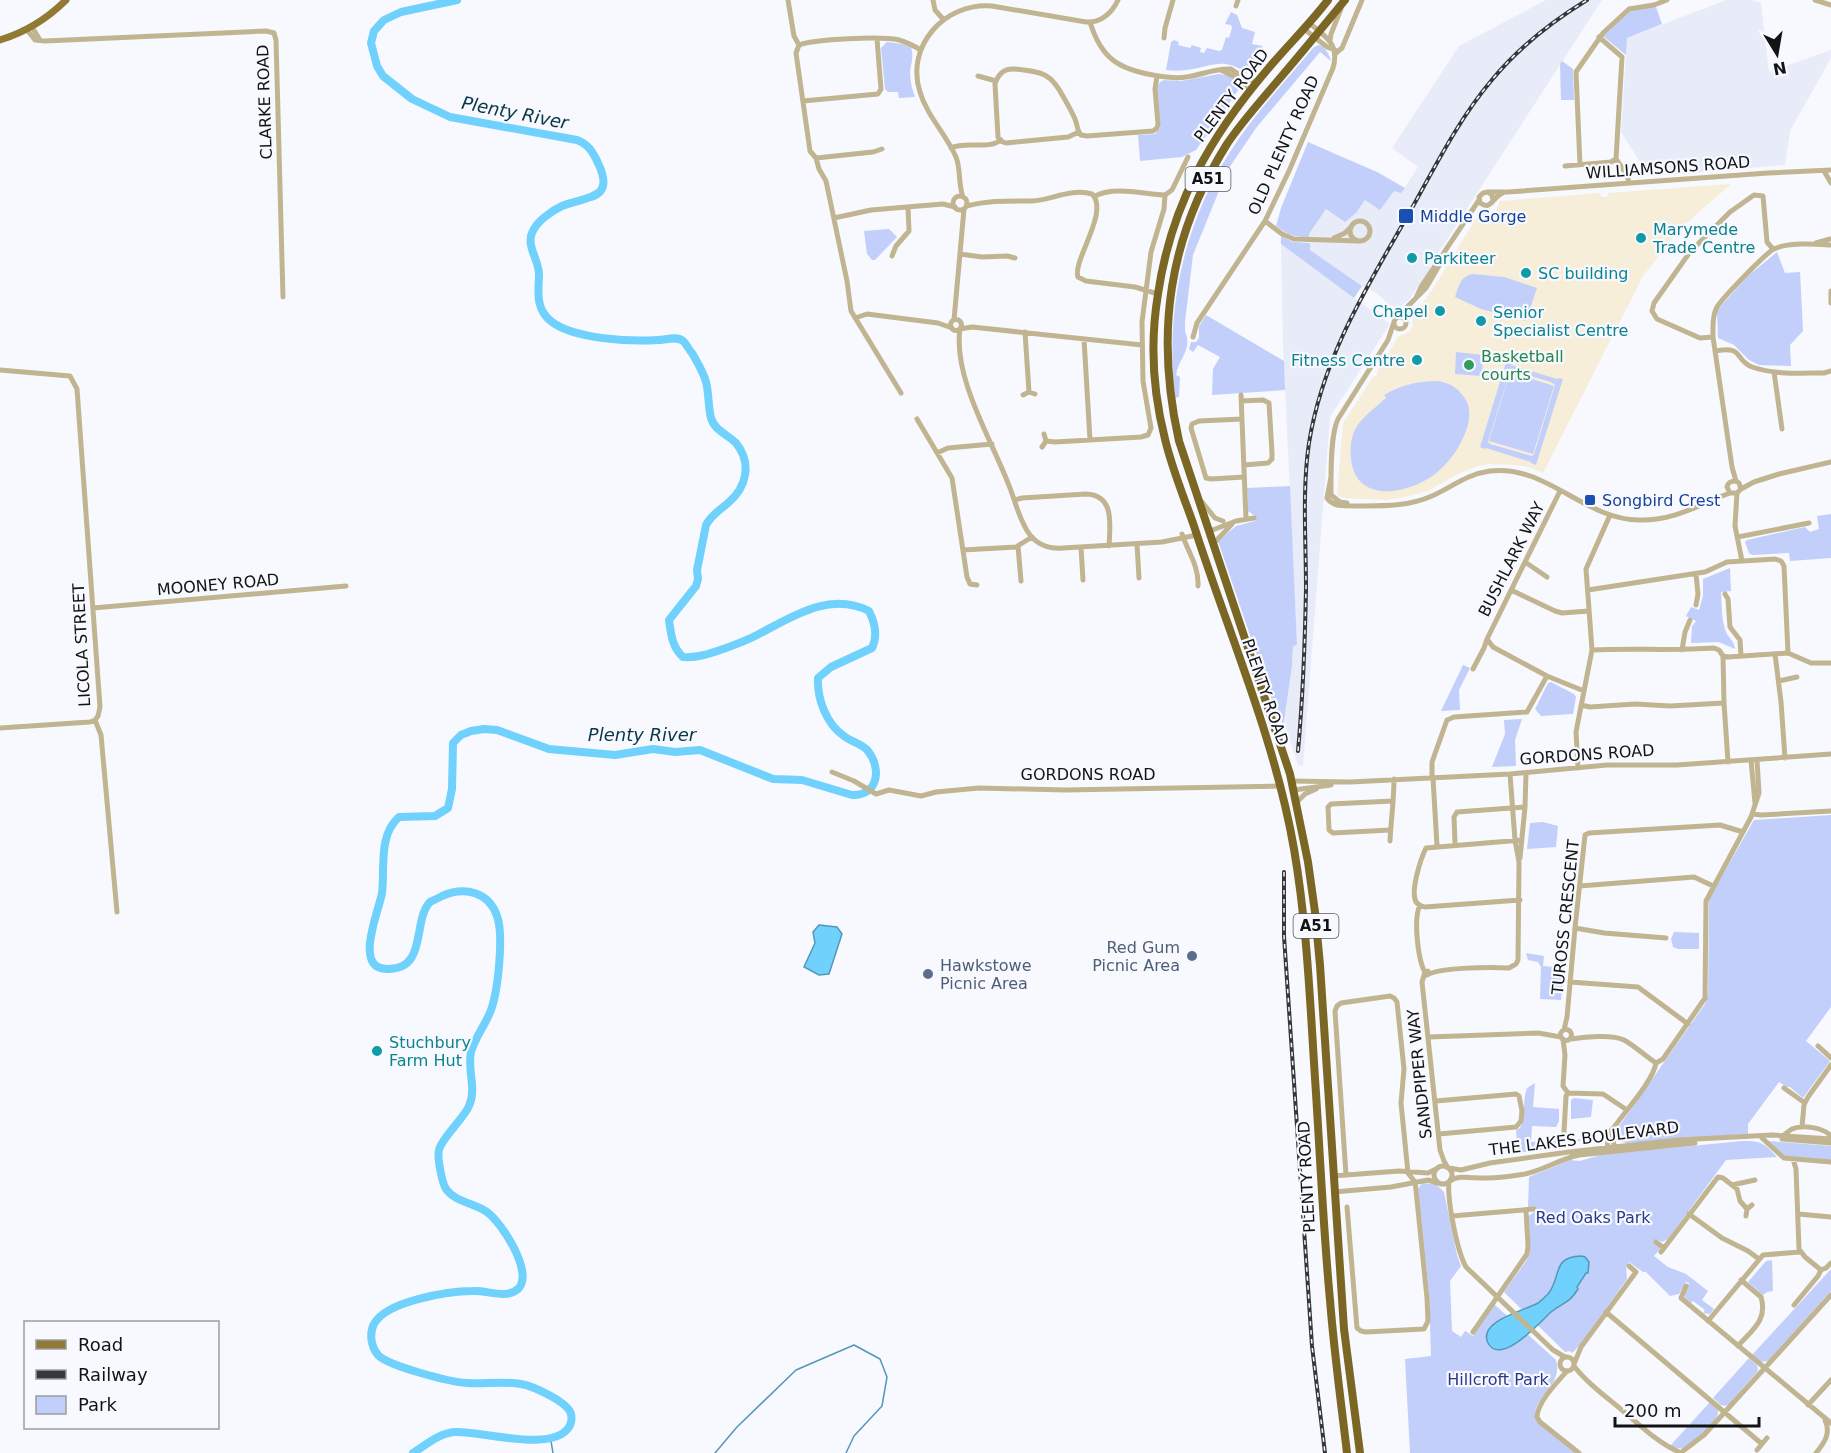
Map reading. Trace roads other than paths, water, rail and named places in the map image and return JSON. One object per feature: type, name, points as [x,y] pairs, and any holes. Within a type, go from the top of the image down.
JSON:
[{"type":"highway","name":"PLENTY ROAD","points":[[1328,0],[1227,120],[1198,169],[1175,221],[1164,261],[1158,290],[1154,353],[1159,411],[1172,465],[1264,733],[1280,786],[1294,849],[1302,905],[1334,1347],[1347,1453]]},
{"type":"highway","name":"PLENTY ROAD","points":[[1344,1],[1229,142],[1208,178],[1186,228],[1173,278],[1167,342],[1170,395],[1179,441],[1293,785],[1305,843],[1315,912],[1344,1329],[1360,1453]]},
{"type":"highway","points":[[1251,90],[1260,92],[1274,86]]},
{"type":"highway","points":[[1196,532],[1209,528]]},
{"type":"highway","name":"GORDONS ROAD","points":[[1280,786],[1293,785]]},
{"type":"highway","points":[[1321,1177],[1333,1176]]},
{"type":"highway","points":[[1322,1192],[1334,1192]]},
{"type":"main road","points":[[0,40],[29,28],[51,14],[66,0]]},
{"type":"street","points":[[788,0],[794,36],[799,45]]},
{"type":"street","points":[[933,0],[935,10],[943,19]]},
{"type":"street","points":[[1118,0],[1110,12],[1093,22],[990,3],[966,8],[943,19],[927,36],[921,50],[917,74],[920,94],[957,162],[962,223],[955,308],[957,321],[962,324],[960,345],[969,393],[1031,536],[1052,548],[1174,540],[1196,532]]},
{"type":"street","points":[[1164,38],[1173,0]]},
{"type":"street","name":"OLD PLENTY ROAD","points":[[1193,337],[1197,323],[1265,221],[1333,68],[1335,51],[1342,48],[1362,0]]},
{"type":"street","points":[[1580,165],[1576,72],[1599,37],[1629,9],[1654,5],[1667,0]]},
{"type":"street","points":[[1815,0],[1831,5]]},
{"type":"street","points":[[1330,41],[1332,29],[1344,1]]},
{"type":"street","points":[[1093,22],[1097,39],[1106,53],[1117,64],[1136,72],[1182,78],[1231,69],[1246,79],[1257,82]]},
{"type":"street","points":[[1307,26],[1330,41],[1335,51]]},
{"type":"street","name":"CLARKE ROAD","points":[[29,28],[34,40],[274,33],[283,297]]},
{"type":"street","points":[[1317,34],[1327,47],[1335,51]]},
{"type":"street","points":[[1599,37],[1622,57],[1616,159],[1627,175],[1629,183]]},
{"type":"street","points":[[799,45],[877,39],[899,40],[921,50]]},
{"type":"street","points":[[803,101],[879,94],[881,87],[877,39]]},
{"type":"street","points":[[799,45],[796,52],[810,151],[826,179],[851,311],[901,393]]},
{"type":"street","points":[[1000,139],[996,81],[1000,73],[1010,69],[1035,72],[1049,77],[1058,86],[1079,132],[1087,136],[1154,130],[1158,124],[1155,89],[1157,76]]},
{"type":"street","points":[[1220,70],[1233,76],[1251,90]]},
{"type":"street","points":[[978,76],[996,81]]},
{"type":"street","points":[[952,150],[1000,139],[1015,141],[1068,137],[1079,132]]},
{"type":"street","points":[[816,158],[882,149]]},
{"type":"street","points":[[1095,196],[1106,192],[1165,195],[1172,190],[1188,157]]},
{"type":"street","name":"WILLIAMSONS ROAD","points":[[1565,166],[1611,162],[1616,159]]},
{"type":"street","points":[[1828,171],[1831,183]]},
{"type":"street","name":"WILLIAMSONS ROAD","points":[[1487,192],[1828,171]]},
{"type":"street","points":[[834,218],[865,211],[1022,200],[1032,197],[1047,198],[1085,192],[1095,196]]},
{"type":"street","points":[[1468,216],[1491,205],[1492,195],[1487,192],[1481,194],[1417,296],[1395,320],[1388,340],[1336,423],[1331,477],[1332,500],[1358,506],[1392,506],[1434,495],[1470,476],[1496,471],[1513,471],[1530,476],[1610,515],[1640,520],[1670,517],[1693,510],[1734,488],[1779,474],[1830,464]]},
{"type":"street","name":"WILLIAMSONS ROAD","points":[[1493,201],[1498,195],[1508,192]]},
{"type":"street","points":[[1044,434],[1044,444],[1141,437],[1150,432],[1143,381],[1142,322],[1151,252],[1164,209],[1165,195]]},
{"type":"street","points":[[1713,337],[1700,338],[1657,319],[1652,311],[1654,303],[1690,252],[1730,212],[1754,195],[1763,196],[1767,242],[1773,249]]},
{"type":"street","points":[[1095,196],[1094,221],[1077,268],[1077,275],[1086,281],[1158,290]]},
{"type":"street","points":[[1479,200],[1481,205],[1485,206]]},
{"type":"street","points":[[892,256],[896,246],[909,231],[908,207]]},
{"type":"street","points":[[1265,221],[1282,234],[1304,240],[1359,241],[1368,237],[1368,226],[1360,222],[1344,234],[1329,239]]},
{"type":"street","points":[[1351,227],[1351,236],[1359,241]]},
{"type":"street","points":[[1742,561],[1735,526],[1736,509],[1732,467],[1713,337],[1716,308],[1726,295],[1773,249],[1830,242]]},
{"type":"street","points":[[960,254],[1016,258]]},
{"type":"street","points":[[1417,296],[1432,280],[1443,255]]},
{"type":"street","points":[[1831,291],[1831,303]]},
{"type":"street","points":[[1388,340],[1406,326],[1411,304]]},
{"type":"street","points":[[855,318],[867,314],[938,323],[957,330],[972,327],[1142,345]]},
{"type":"street","points":[[1395,320],[1402,317],[1407,322]]},
{"type":"street","points":[[1395,320],[1396,328],[1403,329]]},
{"type":"street","points":[[938,323],[957,321],[972,327]]},
{"type":"street","points":[[957,321],[951,323],[960,345]]},
{"type":"street","points":[[1025,332],[1026,393],[1035,394]]},
{"type":"street","points":[[1084,339],[1090,440]]},
{"type":"street","points":[[1716,351],[1726,349],[1735,351],[1749,366],[1774,372],[1829,373]]},
{"type":"street","name":"LICOLA STREET","points":[[0,370],[70,376],[75,382],[78,396],[100,707],[95,720],[101,735],[117,912]]},
{"type":"street","points":[[1774,372],[1782,429]]},
{"type":"street","points":[[1244,465],[1268,463],[1272,457],[1270,406],[1263,400],[1241,398],[1246,519]]},
{"type":"street","points":[[917,419],[952,478],[968,582],[976,585]]},
{"type":"street","points":[[1242,419],[1195,422],[1191,428],[1206,478],[1244,477]]},
{"type":"street","points":[[937,453],[948,448],[992,444]]},
{"type":"street","name":"BUSHLARK WAY","points":[[1473,669],[1560,491]]},
{"type":"street","points":[[1015,501],[1025,498],[1097,495],[1108,506],[1111,545]]},
{"type":"street","points":[[1198,498],[1215,518],[1234,522]]},
{"type":"street","points":[[1578,768],[1576,732],[1592,650],[1587,569],[1610,515]]},
{"type":"street","points":[[1209,528],[1254,518]]},
{"type":"street","points":[[1209,528],[1223,521]]},
{"type":"street","points":[[1214,543],[1234,522]]},
{"type":"street","points":[[1738,537],[1809,523]]},
{"type":"street","points":[[963,550],[1019,546],[1031,536]]},
{"type":"street","points":[[1182,537],[1191,553],[1198,586]]},
{"type":"street","points":[[1137,544],[1139,578]]},
{"type":"street","points":[[1019,546],[1021,581]]},
{"type":"street","points":[[1081,547],[1083,580]]},
{"type":"street","points":[[1588,590],[1696,574],[1727,562],[1775,559],[1781,561],[1784,566],[1788,652]]},
{"type":"street","points":[[1525,562],[1547,577]]},
{"type":"street","points":[[1696,574],[1698,594],[1696,604]]},
{"type":"street","name":"MOONEY ROAD","points":[[93,608],[346,586]]},
{"type":"street","points":[[1511,590],[1562,613],[1589,611]]},
{"type":"street","points":[[1725,594],[1728,599],[1730,627],[1740,640],[1741,656]]},
{"type":"street","points":[[1682,650],[1690,620]]},
{"type":"street","points":[[1487,641],[1493,647],[1547,676],[1584,692]]},
{"type":"street","points":[[1592,650],[1630,648],[1682,650],[1714,648],[1719,650],[1723,656],[1728,762]]},
{"type":"street","points":[[1723,656],[1788,652],[1811,663],[1831,663]]},
{"type":"street","points":[[1775,654],[1785,758]]},
{"type":"street","points":[[1518,840],[1437,846],[1432,762],[1448,720],[1454,717],[1527,712],[1547,676]]},
{"type":"street","points":[[1779,681],[1797,677]]},
{"type":"street","points":[[1581,705],[1670,706],[1724,703]]},
{"type":"street","points":[[0,728],[95,720]]},
{"type":"street","name":"GORDONS ROAD","points":[[1293,785],[1830,755]]},
{"type":"street","points":[[1611,1149],[1608,1134],[1654,1071],[1656,1063],[1663,1059],[1705,998],[1706,901],[1752,814],[1759,793],[1754,760]]},
{"type":"street","name":"GORDONS ROAD","points":[[832,772],[876,794],[889,790],[921,796],[936,792],[979,788],[1065,790],[1280,786]]},
{"type":"street","points":[[1518,840],[1525,807],[1526,773]]},
{"type":"street","points":[[1426,974],[1437,969],[1497,968],[1515,963],[1520,900],[1519,862],[1510,774]]},
{"type":"street","points":[[1390,841],[1394,779]]},
{"type":"street","points":[[1297,802],[1310,791],[1347,782]]},
{"type":"street","points":[[1390,830],[1333,833],[1329,830],[1328,807],[1331,804],[1393,801]]},
{"type":"street","points":[[1455,844],[1454,819],[1457,812],[1525,807]]},
{"type":"street","points":[[1752,814],[1831,811]]},
{"type":"street","name":"TUROSS CRESCENT","points":[[1564,1132],[1568,1093],[1563,1086],[1567,1017],[1584,839],[1589,833],[1720,825],[1743,832]]},
{"type":"street","name":"SANDPIPER WAY","points":[[1436,1169],[1440,1150],[1439,1134],[1422,982],[1426,974],[1420,962],[1416,918],[1420,905],[1416,902],[1415,896],[1419,867],[1426,848],[1437,846]]},
{"type":"street","points":[[1580,886],[1694,877],[1713,886]]},
{"type":"street","points":[[1420,905],[1425,907],[1520,900]]},
{"type":"street","points":[[1575,928],[1604,933],[1666,938]]},
{"type":"street","points":[[1570,982],[1638,987],[1688,1024]]},
{"type":"street","points":[[1346,1175],[1336,1006],[1341,1003],[1390,996],[1397,1002],[1404,1069],[1401,1103],[1408,1175],[1415,1182],[1427,1287],[1427,1324],[1424,1329],[1366,1332],[1359,1330],[1355,1323],[1347,1207]]},
{"type":"street","points":[[1429,1037],[1538,1033],[1624,1040],[1656,1063]]},
{"type":"street","points":[[1818,1046],[1831,1058]]},
{"type":"street","points":[[1831,1065],[1805,1103],[1802,1127],[1822,1130],[1831,1140]]},
{"type":"street","points":[[1784,1088],[1805,1103]]},
{"type":"street","points":[[1568,1093],[1607,1096],[1627,1110]]},
{"type":"street","points":[[1436,1101],[1516,1094],[1519,1096],[1522,1111],[1521,1121],[1516,1126],[1439,1134]]},
{"type":"street","name":"THE LAKES BOULEVARD","points":[[1784,1135],[1793,1128],[1802,1127]]},
{"type":"street","name":"THE LAKES BOULEVARD","points":[[1449,1168],[1461,1170],[1490,1163],[1678,1140],[1784,1135],[1831,1140]]},
{"type":"street","name":"THE LAKES BOULEVARD","points":[[1739,1138],[1831,1140]]},
{"type":"street","points":[[1762,1138],[1782,1157],[1831,1162]]},
{"type":"street","name":"THE LAKES BOULEVARD","points":[[1450,1181],[1460,1177],[1488,1178],[1522,1175],[1573,1157],[1611,1149]]},
{"type":"street","name":"SANDPIPER WAY","points":[[1440,1150],[1449,1168]]},
{"type":"street","points":[[1536,1157],[1544,1160],[1545,1168]]},
{"type":"street","points":[[1792,1159],[1796,1169],[1800,1250],[1821,1270]]},
{"type":"street","points":[[1796,1169],[1800,1159]]},
{"type":"street","points":[[1333,1176],[1408,1170],[1428,1173],[1444,1166],[1449,1168],[1452,1176],[1449,1201]]},
{"type":"street","points":[[1436,1169],[1434,1178],[1446,1192],[1458,1245],[1468,1264],[1480,1280],[1553,1350],[1573,1360],[1571,1368]]},
{"type":"street","points":[[1656,1242],[1662,1250],[1720,1177],[1738,1191],[1741,1203],[1749,1207],[1746,1216]]},
{"type":"street","points":[[1334,1192],[1380,1188],[1428,1180],[1444,1184],[1450,1181]]},
{"type":"street","points":[[1732,1185],[1755,1180]]},
{"type":"street","name":"PLENTY ROAD","points":[[1335,1203],[1349,1219]]},
{"type":"street","points":[[1452,1216],[1534,1209]]},
{"type":"street","points":[[1473,1332],[1527,1254],[1526,1210]]},
{"type":"street","points":[[1689,1214],[1722,1238],[1759,1259]]},
{"type":"street","points":[[1798,1214],[1831,1218]]},
{"type":"street","points":[[1708,1321],[1759,1259],[1767,1254],[1800,1250]]},
{"type":"street","points":[[1794,1305],[1821,1270],[1831,1263]]},
{"type":"street","points":[[1579,1453],[1538,1419],[1539,1411],[1555,1385],[1571,1368],[1581,1347],[1636,1272],[1629,1266]]},
{"type":"street","points":[[1738,1346],[1760,1322],[1763,1313],[1761,1297],[1742,1280]]},
{"type":"street","points":[[1686,1286],[1678,1297],[1831,1423]]},
{"type":"street","points":[[1665,1445],[1684,1452],[1698,1441],[1831,1295]]},
{"type":"street","points":[[1606,1312],[1762,1444]]},
{"type":"street","points":[[1555,1385],[1560,1365],[1581,1347]]},
{"type":"street","points":[[1553,1350],[1560,1365],[1571,1368],[1583,1377],[1665,1445],[1671,1453]]},
{"type":"street","points":[[1808,1405],[1831,1380]]},
{"type":"street","points":[[1818,1413],[1831,1429],[1822,1446]]},
{"type":"street","points":[[1816,1453],[1831,1437]]},
{"type":"street","points":[[1757,1450],[1767,1438]]},
{"type":"waterway","name":"Plenty River","points":[[413,1453],[438,1437],[455,1432],[516,1439],[548,1439],[561,1435],[569,1427],[571,1414],[564,1405],[533,1388],[515,1383],[467,1383],[434,1377],[384,1359],[378,1355],[372,1344],[374,1324],[381,1316],[404,1303],[462,1291],[509,1293],[519,1288],[522,1280],[519,1259],[507,1236],[487,1212],[460,1200],[446,1189],[439,1158],[441,1145],[466,1111],[471,1100],[471,1052],[491,1010],[498,977],[500,936],[497,916],[488,901],[475,893],[459,892],[442,896],[430,902],[425,910],[414,953],[408,962],[400,967],[387,969],[377,966],[371,960],[371,938],[382,893],[385,843],[392,824],[399,817],[435,816],[448,808],[452,789],[453,743],[461,735],[484,729],[497,730],[549,749],[615,755],[653,749],[675,752],[700,750],[773,779],[802,780],[852,795],[867,791],[872,786],[876,773],[868,751],[832,725],[821,702],[818,686],[818,678],[831,667],[872,648],[875,630],[869,611],[840,604],[825,605],[797,614],[749,639],[708,654],[683,657],[676,649],[669,620],[696,586],[706,525],[713,515],[740,490],[746,467],[744,459],[736,443],[713,422],[705,378],[692,353],[681,340],[675,338],[633,340],[588,336],[562,328],[552,322],[543,312],[538,295],[539,271],[531,243],[532,233],[540,221],[553,211],[596,195],[601,190],[603,175],[590,149],[577,140],[450,117],[412,99],[383,76],[377,66],[371,43],[374,31],[384,20],[401,12],[457,0]]},
{"type":"waterway","points":[[715,1453],[737,1427],[796,1370],[854,1345],[880,1359],[887,1377],[882,1406],[854,1436],[846,1453]]},
{"type":"waterway","points":[[551,1441],[553,1453]]},
{"type":"railway","points":[[1298,751],[1305,629],[1307,461],[1316,411],[1336,350],[1364,293],[1448,143],[1479,96],[1501,69],[1524,47],[1561,17],[1587,0]]},
{"type":"railway","points":[[1284,872],[1284,936],[1312,1346],[1325,1453]]},
{"type":"place","name":"Middle Gorge","points":[[1406,216]]},
{"type":"place","name":"Marymede Trade Centre","points":[[1641,238]]},
{"type":"place","name":"Parkiteer","points":[[1412,258]]},
{"type":"place","name":"SC building","points":[[1526,273]]},
{"type":"place","name":"Chapel","points":[[1440,311]]},
{"type":"place","name":"Senior Specialist Centre","points":[[1481,321]]},
{"type":"place","name":"Fitness Centre","points":[[1417,360]]},
{"type":"place","name":"Basketball courts","points":[[1469,365]]},
{"type":"place","name":"Songbird Crest","points":[[1590,500]]},
{"type":"place","name":"Red Gum Picnic Area","points":[[1192,956]]},
{"type":"place","name":"Hawkstowe Picnic Area","points":[[928,974]]},
{"type":"place","name":"Stuchbury Farm Hut","points":[[377,1051]]},
{"type":"park label","name":"Red Oaks Park","points":[[1593,1217]]},
{"type":"park label","name":"Hillcroft Park","points":[[1498,1379]]}]
